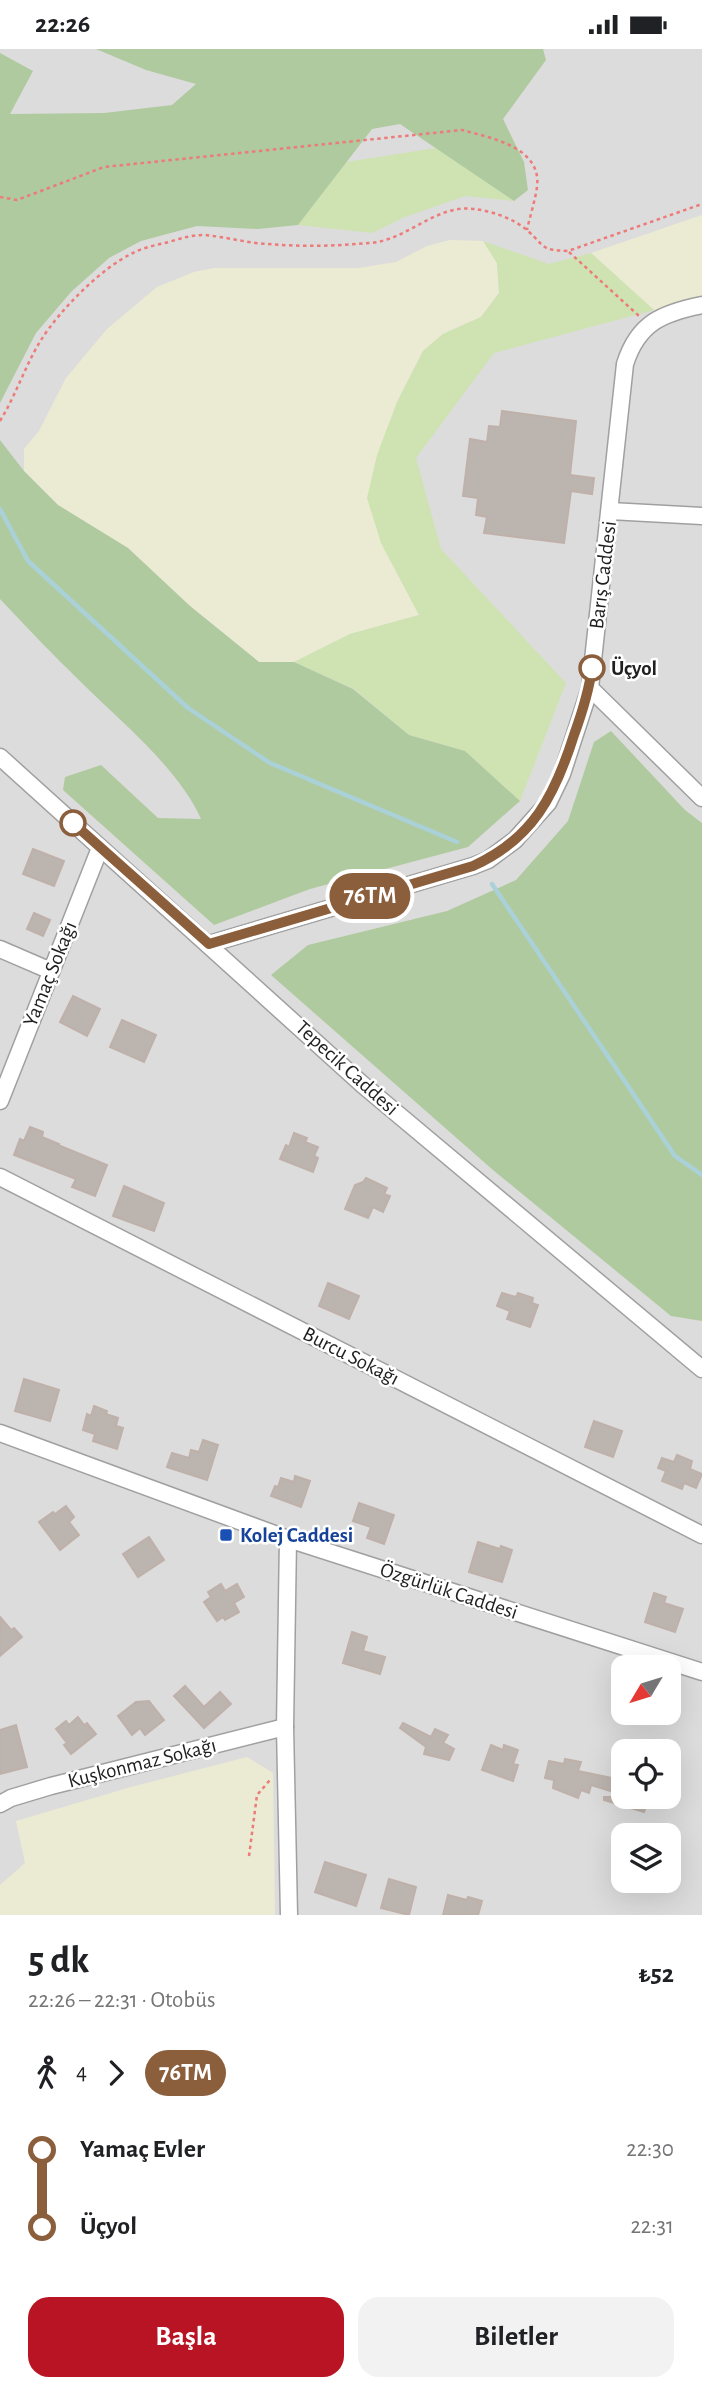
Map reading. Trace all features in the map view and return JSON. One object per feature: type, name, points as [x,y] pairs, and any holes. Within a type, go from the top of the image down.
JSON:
[{"type":"street","name":"Barış Caddesi","points":[[209,944],[473,866],[502,850],[522,834],[548,803],[562,774],[590,688],[625,364],[631,344],[649,326],[673,311],[702,305]]},
{"type":"street","points":[[610,512],[702,516]]},
{"type":"street","points":[[590,688],[702,798]]},
{"type":"street","name":"Tepecik Caddesi","points":[[0,757],[363,1085],[702,1369]]},
{"type":"street","name":"Yamaç Sokağı","points":[[0,1101],[100,848]]},
{"type":"street","points":[[0,949],[51,971]]},
{"type":"street","name":"Burcu Sokağı","points":[[0,1177],[702,1535]]},
{"type":"street","name":"Özgürlük Caddesi","points":[[0,1433],[288,1539],[702,1672]]},
{"type":"street","points":[[288,1539],[285,1727],[289,1915]]},
{"type":"street","name":"Kuşkonmaz Sokağı","points":[[0,1804],[51,1786],[285,1727]]},
{"type":"path","points":[[0,197],[17,200],[104,167],[462,129],[493,138],[521,151],[535,167],[537,185],[527,230]]},
{"type":"path","points":[[0,421],[32,356],[59,316],[108,269],[142,249],[190,236],[204,235],[267,244],[371,243],[391,238],[443,213],[470,208],[500,215],[527,230],[539,245],[568,251],[702,204]]},
{"type":"path","points":[[568,251],[649,326]]},
{"type":"path","points":[[249,1856],[257,1795],[286,1762]]},
{"type":"shaded area","points":[[0,49],[702,49],[702,1915],[0,1915]]},
{"type":"green space","points":[[96,49],[543,49],[546,60],[503,119],[524,162],[528,190],[514,201],[400,124],[372,129],[298,225],[258,229],[197,226],[141,241],[109,258],[71,292],[36,333],[0,403],[0,53],[33,71],[10,114],[104,113],[172,105],[196,84],[146,70]]},
{"type":"green space","points":[[436,148],[514,201],[465,196],[405,217],[372,233],[298,225],[346,162]]},
{"type":"green space","points":[[702,215],[702,299],[654,310],[591,253]]},
{"type":"green space","points":[[450,240],[483,241],[497,263],[499,293],[481,317],[443,334],[423,351],[397,402],[381,543],[419,615],[350,634],[294,662],[259,662],[190,606],[128,548],[58,505],[24,471],[24,449],[39,431],[66,378],[107,329],[157,287],[194,272],[214,268],[359,268],[396,262],[427,246]]},
{"type":"green space","points":[[483,241],[549,264],[591,253],[654,310],[494,353],[416,458],[441,549],[566,683],[520,801],[465,751],[409,735],[354,689],[294,662],[350,634],[419,615],[381,543],[367,498],[377,455],[397,402],[423,351],[443,334],[481,317],[499,293],[497,263]]},
{"type":"green space","points":[[0,440],[24,471],[58,505],[128,548],[190,606],[259,662],[294,662],[353,689],[409,735],[465,751],[520,801],[468,847],[310,889],[214,925],[63,790],[65,777],[101,765],[158,818],[201,819],[180,783],[150,749],[0,599]]},
{"type":"green space","points":[[611,731],[685,810],[702,823],[702,1321],[671,1316],[493,1170],[271,975],[308,945],[447,911],[516,880],[568,821],[594,742]]},
{"type":"green space","points":[[247,1757],[273,1773],[275,1915],[0,1915],[0,1885],[25,1863],[16,1821]]},
{"type":"building","points":[[502,411],[576,421],[570,475],[594,478],[592,494],[571,491],[564,543],[484,533],[487,517],[476,515],[478,498],[463,496],[470,439],[487,442],[489,426],[500,427]]},
{"type":"building","points":[[33,849],[64,861],[54,886],[23,874]]},
{"type":"building","points":[[34,913],[50,920],[43,936],[27,929]]},
{"type":"building","points":[[73,996],[100,1009],[87,1036],[60,1022]]},
{"type":"building","points":[[122,1020],[156,1035],[144,1062],[110,1047]]},
{"type":"building","points":[[30,1127],[43,1132],[42,1137],[58,1145],[107,1165],[95,1196],[72,1187],[76,1179],[14,1155],[20,1139],[24,1141]]},
{"type":"building","points":[[294,1133],[307,1138],[305,1142],[318,1147],[314,1156],[318,1158],[313,1172],[280,1159],[286,1145],[289,1147]]},
{"type":"building","points":[[366,1178],[387,1188],[384,1194],[390,1196],[383,1212],[373,1207],[368,1218],[345,1209],[355,1185]]},
{"type":"building","points":[[124,1186],[164,1203],[154,1231],[113,1216]]},
{"type":"building","points":[[328,1283],[359,1296],[349,1319],[319,1306]]},
{"type":"building","points":[[502,1293],[516,1297],[518,1293],[533,1298],[532,1303],[538,1305],[530,1327],[507,1319],[510,1311],[497,1306]]},
{"type":"building","points":[[24,1379],[59,1390],[50,1421],[15,1411]]},
{"type":"building","points":[[94,1406],[118,1418],[116,1426],[123,1428],[117,1449],[93,1441],[95,1434],[83,1430],[87,1414],[91,1416]]},
{"type":"building","points":[[594,1421],[622,1431],[613,1457],[585,1447]]},
{"type":"building","points":[[203,1440],[218,1445],[207,1480],[167,1467],[172,1453],[189,1458],[191,1450],[199,1452]]},
{"type":"building","points":[[677,1455],[692,1461],[690,1469],[702,1474],[696,1488],[684,1483],[682,1489],[662,1481],[666,1471],[658,1468],[662,1458],[674,1462]]},
{"type":"building","points":[[295,1476],[310,1481],[301,1507],[271,1496],[281,1478],[294,1482]]},
{"type":"building","points":[[359,1503],[394,1515],[384,1544],[367,1538],[371,1527],[353,1521]]},
{"type":"building","points":[[66,1506],[74,1517],[69,1522],[79,1535],[60,1550],[39,1522]]},
{"type":"building","points":[[149,1537],[164,1560],[138,1577],[123,1554]]},
{"type":"building","points":[[478,1542],[512,1550],[502,1582],[469,1572]]},
{"type":"building","points":[[221,1584],[225,1591],[237,1584],[244,1597],[234,1603],[239,1612],[225,1620],[223,1617],[217,1621],[204,1602],[211,1597],[208,1592]]},
{"type":"building","points":[[654,1593],[666,1597],[664,1603],[683,1609],[675,1632],[645,1622]]},
{"type":"building","points":[[0,1617],[11,1630],[14,1628],[22,1637],[0,1656]]},
{"type":"building","points":[[352,1632],[367,1637],[363,1651],[385,1657],[380,1674],[343,1663]]},
{"type":"building","points":[[185,1686],[204,1707],[220,1692],[231,1704],[204,1728],[174,1696]]},
{"type":"building","points":[[149,1701],[164,1720],[145,1735],[140,1728],[132,1735],[118,1716],[136,1702]]},
{"type":"building","points":[[78,1717],[96,1734],[71,1754],[64,1745],[67,1743],[56,1729],[66,1721],[69,1725]]},
{"type":"building","points":[[403,1723],[431,1737],[435,1729],[448,1735],[443,1743],[454,1749],[449,1760],[424,1754],[426,1747],[400,1728]]},
{"type":"building","points":[[16,1725],[27,1767],[0,1774],[0,1730]]},
{"type":"building","points":[[491,1745],[503,1750],[504,1745],[518,1750],[513,1764],[518,1765],[513,1781],[482,1770]]},
{"type":"building","points":[[565,1759],[581,1762],[578,1771],[611,1778],[611,1791],[591,1785],[589,1793],[581,1790],[578,1798],[553,1788],[554,1780],[545,1778],[549,1761],[564,1764]]},
{"type":"building","points":[[325,1862],[366,1875],[356,1906],[315,1892]]},
{"type":"building","points":[[389,1879],[416,1887],[409,1915],[381,1908]]},
{"type":"building","points":[[448,1895],[482,1901],[478,1915],[443,1915]]},
{"type":"waterway","points":[[0,509],[28,561],[188,708],[270,763],[457,842]]},
{"type":"waterway","points":[[492,884],[675,1156],[702,1175]]},
{"type":"bus line","name":"76TM","points":[[73,823],[209,944],[473,866],[488,860],[515,840],[548,803],[562,774],[590,688],[592,668]]},
{"type":"place","name":"Üçyol","points":[[592,668]]},
{"type":"place","name":"Kolej Caddesi","points":[[226,1535]]}]
